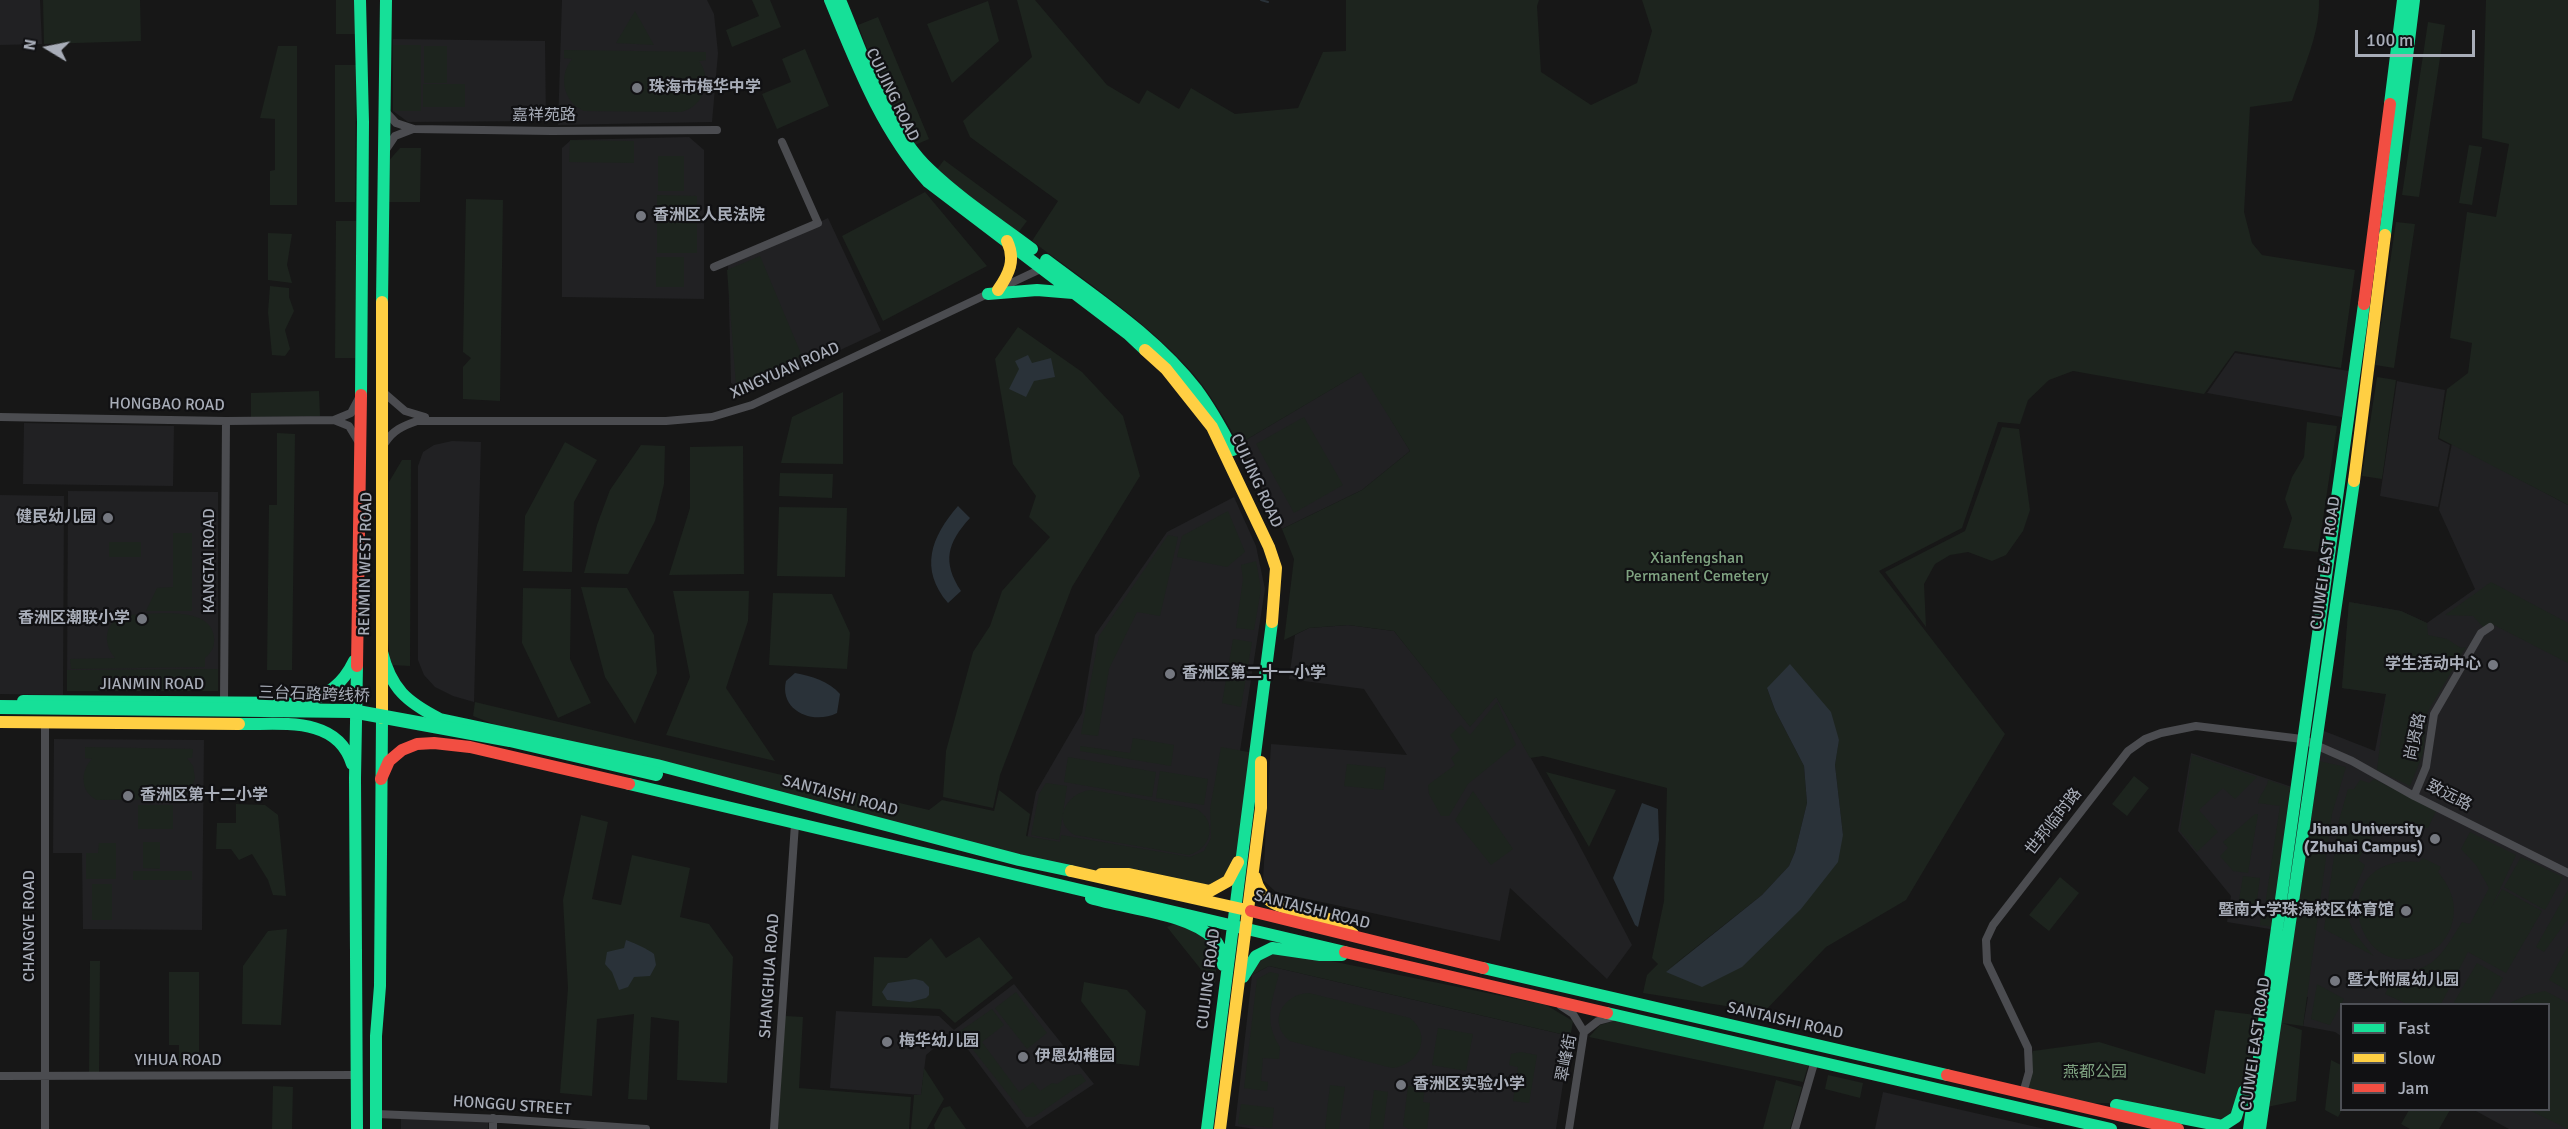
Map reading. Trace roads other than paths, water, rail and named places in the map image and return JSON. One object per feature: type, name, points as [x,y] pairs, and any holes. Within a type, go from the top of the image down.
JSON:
[{"type":"main road","name":"RENMIN WEST ROAD","points":[[357,1129],[355,778],[363,122],[360,0]]},
{"type":"main road","name":"RENMIN WEST ROAD","points":[[376,1129],[384,445],[382,390],[383,159],[386,0]]},
{"type":"main road","name":"CUIJING ROAD","points":[[830,0],[870,95],[896,145],[910,164],[928,182],[1006,240],[1136,326],[1185,375],[1220,422],[1275,543],[1282,564],[1284,588],[1260,766],[1261,807],[1255,854],[1225,982],[1207,1129]]},
{"type":"main road","name":"CUIJING ROAD","points":[[840,0],[884,104],[911,149],[929,170],[1046,265],[1075,293],[1128,334],[1166,369],[1194,403],[1224,450],[1271,553],[1276,568],[1276,590],[1254,753],[1242,910]]},
{"type":"main road","name":"CUIWEI EAST ROAD","points":[[2248,1129],[2374,232],[2403,0]]},
{"type":"main road","name":"CUIWEI EAST ROAD","points":[[2260,1129],[2352,500],[2414,0]]},
{"type":"main road","points":[[993,292],[1006,278],[1011,263],[1012,249],[1006,240]]},
{"type":"main road","points":[[993,292],[1037,290],[1075,293]]},
{"type":"main road","points":[[359,462],[383,462]]},
{"type":"main road","name":"JIANMIN ROAD","points":[[0,701],[303,703],[322,698],[337,687],[351,669],[357,651]]},
{"type":"main road","name":"SANTAISHI ROAD","points":[[382,652],[388,676],[401,695],[411,705],[440,719],[696,776],[1019,860],[2178,1129]]},
{"type":"main road","name":"三台石路跨线桥","points":[[0,707],[358,712],[510,741],[655,779]]},
{"type":"main road","name":"三台石路跨线桥","points":[[0,714],[364,720],[655,779]]},
{"type":"main road","points":[[0,722],[303,725],[322,729],[342,741],[350,754],[355,778]]},
{"type":"main road","name":"SANTAISHI ROAD","points":[[381,778],[389,761],[400,751],[414,744],[435,742],[505,755],[795,825],[2111,1129]]},
{"type":"main road","points":[[655,779],[696,776]]},
{"type":"main road","points":[[655,779],[691,800]]},
{"type":"main road","points":[[1087,874],[1129,874],[1204,891],[1219,888],[1229,881],[1234,872],[1248,820]]},
{"type":"main road","points":[[1255,854],[1256,885],[1264,897],[1278,907],[1330,920],[1361,939]]},
{"type":"main road","points":[[1062,886],[1108,904],[1195,925],[1215,940],[1222,952],[1225,982]]},
{"type":"main road","name":"CUIJING ROAD","points":[[1221,1129],[1238,989],[1239,928]]},
{"type":"main road","points":[[1238,989],[1249,963],[1261,951],[1276,946],[1316,955],[1358,955]]},
{"type":"main road","points":[[356,1005],[379,1006]]},
{"type":"main road","points":[[2068,1104],[2108,1104],[2214,1126],[2231,1124],[2239,1116],[2248,1065],[2262,1032]]},
{"type":"main road","points":[[2264,1102],[2268,1129]]},
{"type":"main road","points":[[2050,1115],[2085,1129]]},
{"type":"street","name":"嘉祥苑路","points":[[384,104],[391,120],[414,129],[717,130]]},
{"type":"street","points":[[383,159],[390,142],[396,136],[414,129]]},
{"type":"street","points":[[714,267],[818,223],[782,142]]},
{"type":"street","name":"XINGYUAN ROAD","points":[[384,445],[390,435],[402,426],[417,421],[666,421],[712,417],[752,405],[1046,265]]},
{"type":"street","name":"XINGYUAN ROAD","points":[[382,390],[387,398],[405,411],[440,420]]},
{"type":"street","points":[[334,420],[351,413],[361,392]]},
{"type":"street","name":"HONGBAO ROAD","points":[[0,417],[226,421],[334,420]]},
{"type":"street","points":[[334,420],[349,426],[354,432],[359,447]]},
{"type":"street","name":"KANGTAI ROAD","points":[[224,701],[226,421]]},
{"type":"street","name":"尚贤路","points":[[2414,796],[2426,767],[2434,714],[2481,633],[2490,627]]},
{"type":"street","name":"CHANGYE ROAD","points":[[45,724],[45,1129]]},
{"type":"street","name":"世邦临时路","points":[[2023,1092],[2029,1072],[2028,1048],[1988,962],[1986,940],[1993,925],[2128,751],[2161,733],[2196,726],[2302,739],[2316,744]]},
{"type":"street","name":"致远路","points":[[2316,744],[2568,873]]},
{"type":"street","name":"SHANGHUA ROAD","points":[[774,1129],[795,825]]},
{"type":"street","points":[[1551,999],[1573,1014],[1584,1032]]},
{"type":"street","name":"翠峰街","points":[[1569,1129],[1584,1032],[1598,1021],[1622,1015]]},
{"type":"street","points":[[1795,1129],[1815,1060]]},
{"type":"street","name":"YIHUA ROAD","points":[[0,1076],[357,1076]]},
{"type":"street","name":"HONGGU STREET","points":[[376,1114],[646,1129]]},
{"type":"street","points":[[493,1129],[497,1119]]},
{"type":"street","points":[[497,1119],[501,1129]]},
{"type":"waterway","points":[[1261,0],[1268,2]]},
{"type":"place","name":"珠海市梅华中学","points":[[637,88]]},
{"type":"place","name":"香洲区人民法院","points":[[641,216]]},
{"type":"place","name":"健民幼儿园","points":[[108,518]]},
{"type":"place","name":"香洲区潮联小学","points":[[142,619]]},
{"type":"place","name":"学生活动中心","points":[[2493,665]]},
{"type":"place","name":"香洲区第二十一小学","points":[[1170,674]]},
{"type":"place","name":"香洲区第十二小学","points":[[128,796]]},
{"type":"place","name":"Jinan University (Zhuhai Campus)","points":[[2435,839]]},
{"type":"place","name":"暨南大学珠海校区体育馆","points":[[2406,911]]},
{"type":"place","name":"暨大附属幼儿园","points":[[2335,981]]},
{"type":"place","name":"梅华幼儿园","points":[[887,1042]]},
{"type":"place","name":"伊恩幼稚园","points":[[1023,1057]]},
{"type":"place","name":"香洲区实验小学","points":[[1401,1085]]},
{"type":"park label","name":"Xianfengshan Permanent Cemetery","points":[[1697,568]]},
{"type":"park label","name":"燕都公园","points":[[2095,1073]]}]
